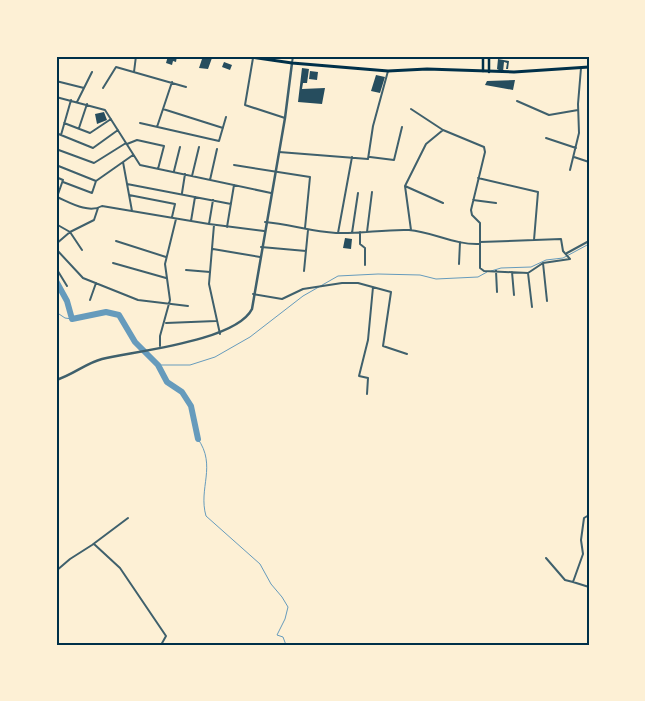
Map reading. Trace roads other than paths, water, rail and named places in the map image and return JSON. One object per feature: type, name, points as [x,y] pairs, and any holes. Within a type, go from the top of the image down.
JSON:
[{"type":"highway","points":[[242,56],[268,58],[292,63],[388,71],[427,69],[532,72],[589,67]]},
{"type":"main road","points":[[483,56],[483,72]]},
{"type":"main road","points":[[489,56],[489,72]]},
{"type":"street","points":[[134,72],[136,56]]},
{"type":"street","points":[[56,380],[94,362],[220,334],[252,309],[265,222],[285,118],[293,56]]},
{"type":"street","points":[[253,58],[245,105],[285,118]]},
{"type":"street","points":[[103,88],[114,67],[186,87]]},
{"type":"street","points":[[570,170],[579,133],[578,110],[581,68]]},
{"type":"street","points":[[369,157],[373,126],[388,71]]},
{"type":"street","points":[[77,102],[92,72]]},
{"type":"street","points":[[56,81],[84,88]]},
{"type":"street","points":[[157,128],[172,82]]},
{"type":"street","points":[[56,97],[105,110],[112,118],[140,165],[271,193]]},
{"type":"street","points":[[61,135],[71,100]]},
{"type":"street","points":[[517,101],[549,114],[578,110]]},
{"type":"street","points":[[79,128],[87,104]]},
{"type":"street","points":[[411,109],[443,130],[484,147],[485,152],[471,212],[479,220],[480,270],[528,274],[543,264],[566,260],[568,255],[589,241]]},
{"type":"street","points":[[163,110],[223,128]]},
{"type":"street","points":[[140,123],[219,141],[226,117]]},
{"type":"street","points":[[64,122],[90,132],[112,118]]},
{"type":"street","points":[[279,152],[394,160],[402,127]]},
{"type":"street","points":[[56,134],[93,148],[119,130]]},
{"type":"street","points":[[411,230],[405,186],[426,144],[443,130]]},
{"type":"street","points":[[546,138],[576,148]]},
{"type":"street","points":[[56,149],[94,163],[137,140],[164,146],[158,169]]},
{"type":"street","points":[[174,172],[180,147]]},
{"type":"street","points":[[192,176],[198,147]]},
{"type":"street","points":[[210,180],[217,149]]},
{"type":"street","points":[[56,177],[63,180],[63,182],[92,193],[96,181],[133,155]]},
{"type":"street","points":[[338,233],[352,156]]},
{"type":"street","points":[[574,157],[589,162]]},
{"type":"street","points":[[122,162],[132,211]]},
{"type":"street","points":[[56,165],[96,181]]},
{"type":"street","points":[[234,165],[309,176],[311,179],[305,228]]},
{"type":"street","points":[[182,194],[185,174]]},
{"type":"street","points":[[478,178],[538,192],[534,240]]},
{"type":"street","points":[[63,182],[57,197],[85,208],[98,208],[102,206],[214,225],[264,231]]},
{"type":"street","points":[[127,184],[230,204]]},
{"type":"street","points":[[227,227],[234,185]]},
{"type":"street","points":[[405,186],[442,203]]},
{"type":"street","points":[[352,233],[358,192]]},
{"type":"street","points":[[367,232],[372,192]]},
{"type":"street","points":[[129,196],[175,204],[172,218]]},
{"type":"street","points":[[191,221],[194,197]]},
{"type":"street","points":[[209,224],[213,200]]},
{"type":"street","points":[[473,200],[496,203]]},
{"type":"street","points":[[56,244],[70,232],[94,220],[98,208]]},
{"type":"street","points":[[160,346],[160,336],[170,304],[165,264],[176,219]]},
{"type":"street","points":[[265,222],[308,230],[338,233],[411,230],[460,242],[480,243],[560,239],[562,249],[568,255]]},
{"type":"street","points":[[56,224],[70,232],[82,250]]},
{"type":"street","points":[[214,225],[210,272],[216,320],[220,334]]},
{"type":"street","points":[[304,271],[308,230]]},
{"type":"street","points":[[360,232],[360,243],[366,248],[365,264]]},
{"type":"street","points":[[116,241],[166,257]]},
{"type":"street","points":[[459,264],[460,242]]},
{"type":"street","points":[[261,247],[306,251]]},
{"type":"street","points":[[56,249],[79,276],[138,300],[188,306]]},
{"type":"street","points":[[212,249],[260,257]]},
{"type":"street","points":[[113,263],[167,278]]},
{"type":"street","points":[[543,264],[547,302]]},
{"type":"street","points":[[56,268],[67,286]]},
{"type":"street","points":[[186,270],[210,272]]},
{"type":"street","points":[[496,271],[497,292]]},
{"type":"street","points":[[512,272],[514,295]]},
{"type":"street","points":[[528,274],[532,307]]},
{"type":"street","points":[[90,300],[96,283]]},
{"type":"street","points":[[253,294],[282,298],[303,289],[358,284],[391,292],[383,346],[407,354]]},
{"type":"street","points":[[367,394],[368,378],[359,376],[368,340],[373,287]]},
{"type":"street","points":[[165,323],[216,320]]},
{"type":"street","points":[[573,582],[583,554],[581,540],[584,518],[589,515]]},
{"type":"street","points":[[56,571],[70,558],[94,544],[128,518]]},
{"type":"street","points":[[94,544],[120,568],[166,636],[161,645]]},
{"type":"street","points":[[546,558],[565,580],[589,586]]},
{"type":"waterway","points":[[491,271],[501,268],[531,267],[546,260],[563,258],[589,244]]},
{"type":"waterway","points":[[158,365],[190,365],[215,357],[250,337],[303,296],[338,276],[378,274],[420,275],[436,279],[478,277],[487,272]]},
{"type":"waterway","points":[[56,281],[67,301],[72,319],[106,312],[119,315],[135,342],[158,365],[167,382],[182,392],[191,406],[198,439]]},
{"type":"waterway","points":[[56,312],[65,318],[72,319]]},
{"type":"waterway","points":[[198,439],[206,458],[207,468],[204,496],[206,516],[260,564],[271,584],[282,597],[288,607],[285,619],[277,635],[283,637],[286,645]]}]
